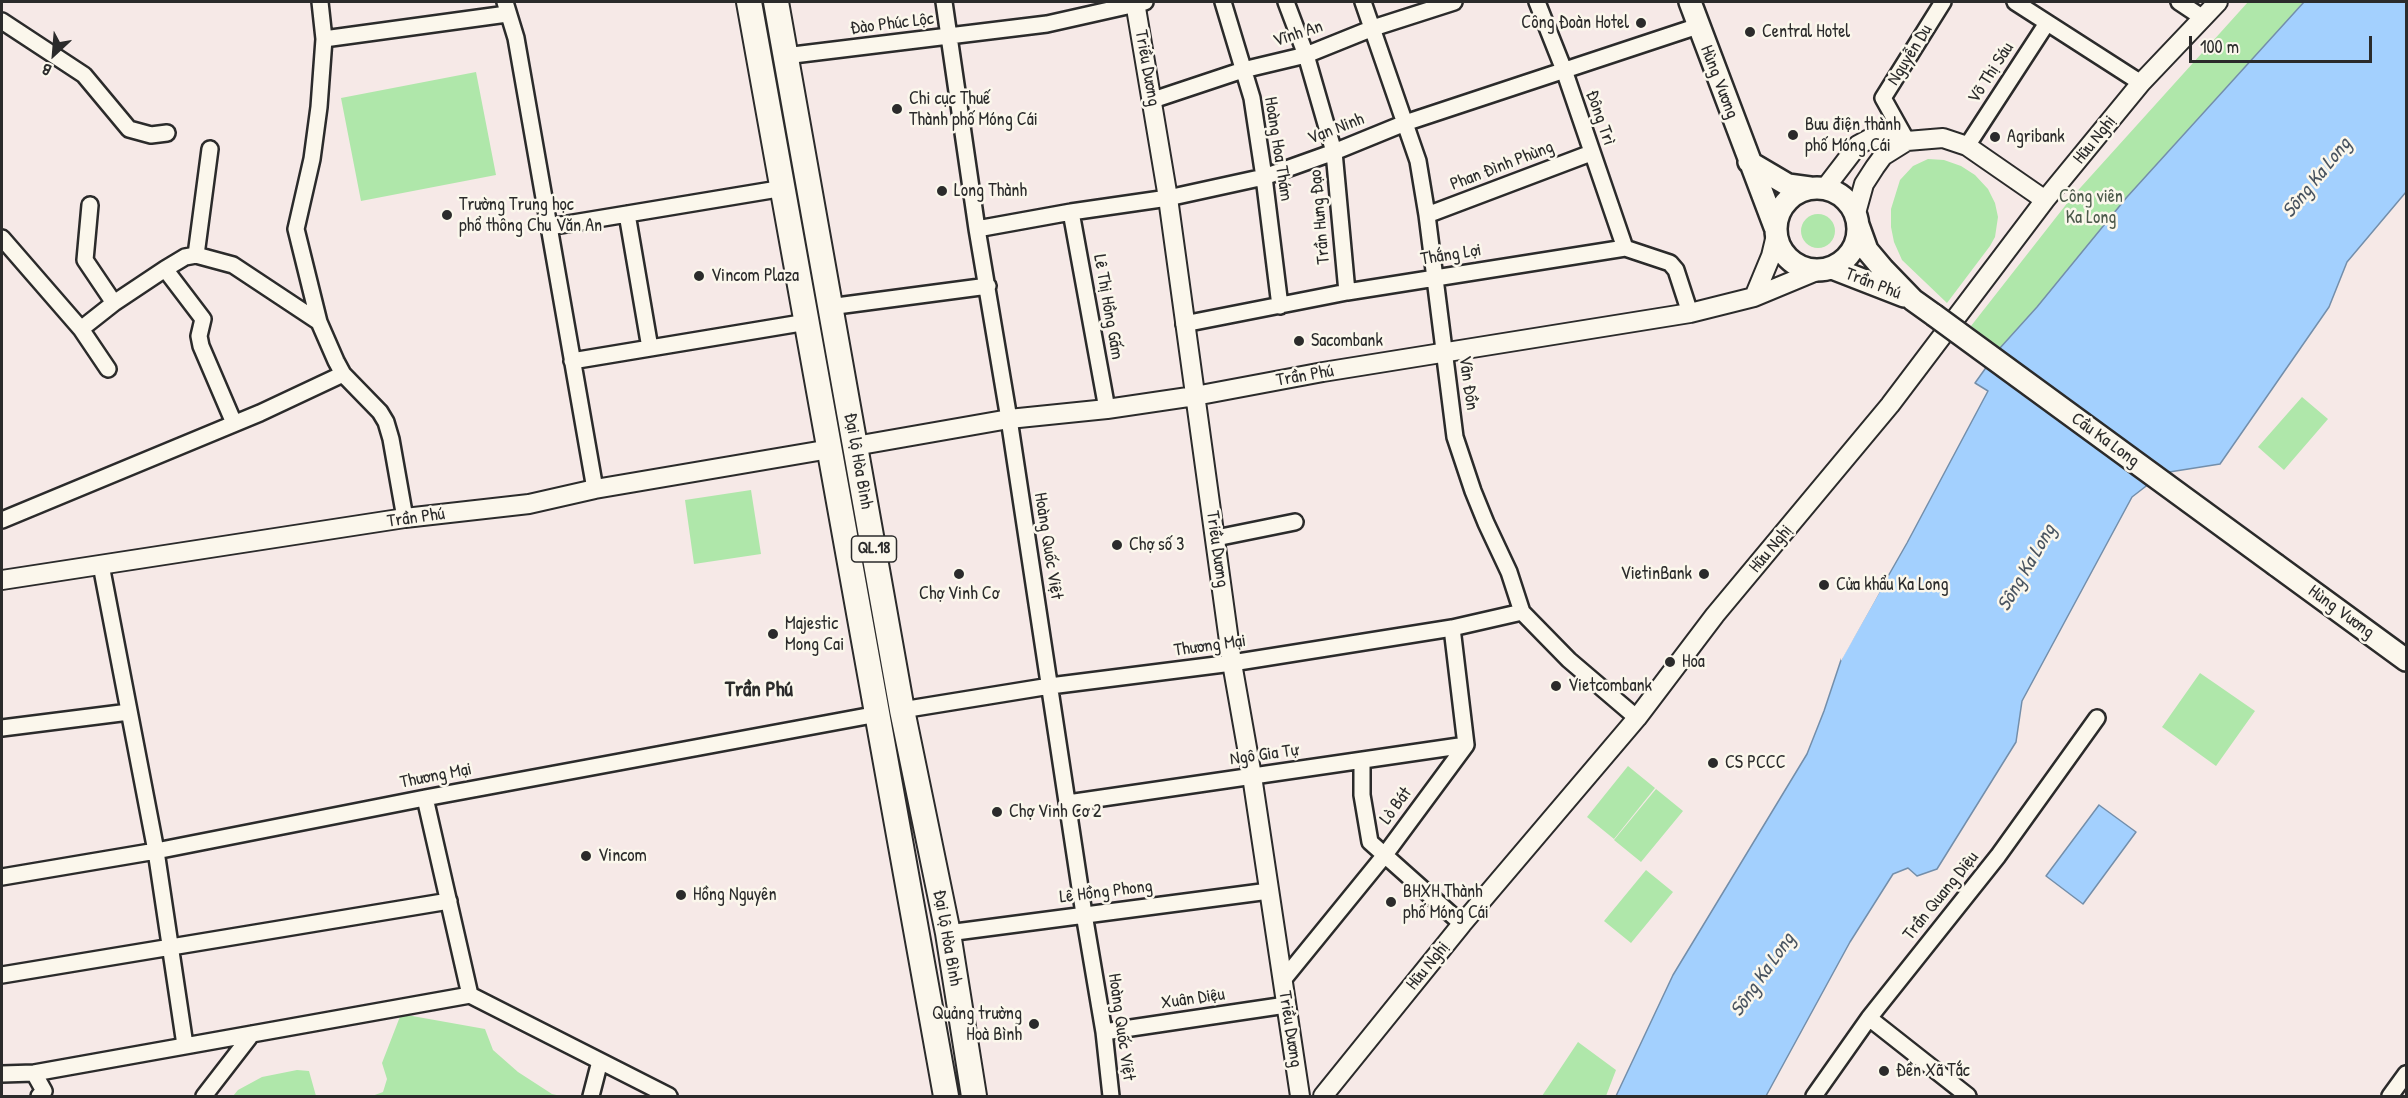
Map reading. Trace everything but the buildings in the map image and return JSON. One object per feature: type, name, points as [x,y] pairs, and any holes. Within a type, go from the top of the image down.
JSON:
[{"type":"highway","name":"Đại lộ Hòa Bình","points":[[749,2],[946,1096]]},
{"type":"highway","name":"Đại lộ Hòa Bình","points":[[776,2],[902,710],[948,933],[974,1096]]},
{"type":"highway","points":[[761,59],[785,57]]},
{"type":"highway","points":[[830,449],[855,446]]},
{"type":"highway","points":[[879,714],[902,710]]},
{"type":"highway","points":[[926,980],[954,975]]},
{"type":"main road","name":"Hùng Vương","points":[[1690,2],[1776,231]]},
{"type":"main road","points":[[1749,162],[1788,184],[1818,188],[1843,197],[1857,219],[1858,238],[1853,250],[1844,261],[1826,269],[1807,269],[1796,265],[1779,247],[1776,231],[1778,213],[1786,201],[1797,192],[1818,188]]},
{"type":"main road","name":"Trần Phú","points":[[1857,219],[1867,250],[1913,300],[1934,315]]},
{"type":"main road","name":"Trần Phú","points":[[1826,269],[1913,300]]},
{"type":"main road","name":"Cầu Ka Long","points":[[1934,315],[2276,565]]},
{"type":"main road","name":"Hùng Vương","points":[[2276,565],[2406,660]]},
{"type":"street","points":[[320,2],[324,39],[312,159],[296,229],[319,322],[343,374],[380,412],[386,422],[392,439],[405,518]]},
{"type":"street","name":"Hoàng Quốc Việt","points":[[944,2],[977,229],[988,286],[1104,1032],[1111,1096]]},
{"type":"street","name":"Hoàng Hoa Thám","points":[[1223,2],[1252,98],[1280,306]]},
{"type":"street","name":"Trần Hưng Đạo","points":[[1286,2],[1306,55],[1334,152],[1347,292]]},
{"type":"street","name":"Vân Đồn","points":[[1364,2],[1418,161],[1455,437],[1473,491],[1509,572],[1522,612],[1569,660],[1637,718]]},
{"type":"street","name":"Vĩnh An","points":[[1152,100],[1243,70],[1306,55],[1373,28],[1454,2]]},
{"type":"street","name":"Đông Trì","points":[[1537,2],[1563,70],[1624,248]]},
{"type":"street","name":"Nguyễn Du","points":[[1907,141],[1883,98],[1943,2]]},
{"type":"street","points":[[2015,2],[2141,83]]},
{"type":"street","points":[[2179,2],[2203,18]]},
{"type":"street","name":"Hữu Nghị","points":[[1323,1096],[1462,924],[1637,718],[1715,615],[1890,405],[2045,200],[2141,83],[2218,2]]},
{"type":"street","name":"Đào Phúc Lộc","points":[[785,57],[1047,24],[1139,3]]},
{"type":"street","name":"Triều Dương","points":[[1139,3],[1232,663],[1252,776],[1300,1096]]},
{"type":"street","points":[[324,39],[506,8],[516,38],[595,489]]},
{"type":"street","points":[[2,21],[84,75],[129,129],[151,135],[167,133]]},
{"type":"street","name":"Võ Thị Sáu","points":[[1967,146],[2047,23]]},
{"type":"street","name":"Vạn Ninh","points":[[977,229],[1168,198],[1264,177],[1405,123],[1698,26]]},
{"type":"street","points":[[1818,188],[1858,145],[1871,138],[1881,137],[1907,141],[1943,138],[1967,146],[2045,200]]},
{"type":"street","points":[[1857,219],[1864,184],[1883,156],[1907,141]]},
{"type":"street","points":[[196,255],[210,149]]},
{"type":"street","name":"Phan Đình Phùng","points":[[1427,215],[1591,153]]},
{"type":"street","points":[[549,227],[784,188]]},
{"type":"street","points":[[90,204],[85,260],[114,303]]},
{"type":"street","name":"Lê Thị Hồng Gấm","points":[[1071,212],[1107,409]]},
{"type":"street","points":[[627,214],[650,348]]},
{"type":"street","points":[[1754,297],[1771,256],[1776,231]]},
{"type":"street","points":[[2,238],[81,329],[108,369]]},
{"type":"street","name":"Thắng Lợi","points":[[1184,324],[1347,292],[1624,248],[1670,263],[1676,270],[1690,313]]},
{"type":"street","points":[[81,329],[114,303],[165,269],[185,257],[196,255],[233,265],[319,322]]},
{"type":"street","points":[[165,269],[203,319],[201,346],[234,423]]},
{"type":"street","name":"Trần Phú","points":[[855,446],[1009,419],[1107,409],[1195,396],[1690,313],[1754,297],[1826,269]]},
{"type":"street","points":[[829,307],[988,286]]},
{"type":"street","points":[[572,361],[807,322]]},
{"type":"street","points":[[2,520],[234,423],[343,374]]},
{"type":"street","name":"Trần Phú","points":[[2,580],[405,518],[529,504],[595,489],[830,449]]},
{"type":"street","points":[[1216,538],[1295,522]]},
{"type":"street","points":[[101,565],[156,851],[185,1045]]},
{"type":"street","name":"Thương Mại","points":[[902,710],[1050,686],[1232,663],[1452,628],[1522,612]]},
{"type":"street","points":[[1452,628],[1466,745]]},
{"type":"street","points":[[2,728],[129,712]]},
{"type":"street","name":"Thương Mại","points":[[2,876],[156,851],[425,798],[879,714]]},
{"type":"street","name":"Trần Quang Diệu","points":[[1814,1096],[1869,1018],[1998,856],[2097,718]]},
{"type":"street","name":"Ngô Gia Tự","points":[[1068,803],[1466,745]]},
{"type":"street","name":"Lò Bát","points":[[1283,980],[1384,856],[1466,745]]},
{"type":"street","points":[[1362,760],[1362,795],[1370,842],[1462,924]]},
{"type":"street","points":[[425,798],[470,995]]},
{"type":"street","name":"Lê Hồng Phong","points":[[948,933],[1269,891]]},
{"type":"street","points":[[2,975],[449,901]]},
{"type":"street","points":[[2,1074],[34,1073],[470,995],[669,1096]]},
{"type":"street","name":"Xuân Diệu","points":[[1104,1032],[1286,1005]]},
{"type":"street","points":[[1869,1018],[1968,1096]]},
{"type":"street","points":[[204,1096],[252,1034]]},
{"type":"street","points":[[591,1096],[600,1061]]},
{"type":"street","points":[[34,1073],[44,1091],[39,1096]]},
{"type":"street","points":[[2390,1096],[2406,1074]]},
{"type":"green space","name":"Công viên Ka Long","points":[[2248,2],[2304,2],[2127,197],[2037,307],[2000,348],[1971,326],[2072,197]]},
{"type":"green space","points":[[476,72],[496,175],[361,201],[341,98]]},
{"type":"green space","points":[[1928,159],[1944,160],[1961,166],[1975,175],[1988,189],[1995,203],[1998,217],[1995,237],[1990,246],[1947,303],[1902,260],[1894,242],[1891,227],[1891,209],[1900,180],[1913,166]]},
{"type":"green space","points":[[1818,214],[1830,219],[1835,231],[1830,243],[1818,248],[1806,243],[1801,231],[1806,219]]},
{"type":"green space","points":[[2302,397],[2328,419],[2284,470],[2258,447]]},
{"type":"green space","points":[[751,490],[761,554],[694,564],[685,500]]},
{"type":"green space","points":[[2200,673],[2255,711],[2216,766],[2162,727]]},
{"type":"green space","points":[[1628,766],[1655,788],[1614,839],[1587,817]]},
{"type":"green space","points":[[1656,789],[1683,811],[1641,862],[1614,840]]},
{"type":"green space","points":[[1646,870],[1673,892],[1631,943],[1604,921]]},
{"type":"green space","points":[[401,1014],[485,1029],[493,1050],[518,1072],[552,1094],[561,1096],[372,1096],[383,1092],[387,1079],[382,1063]]},
{"type":"green space","points":[[1578,1042],[1616,1070],[1606,1096],[1542,1096]]},
{"type":"green space","points":[[297,1070],[309,1071],[316,1096],[233,1096],[238,1090],[262,1077]]},
{"type":"water","name":"Sông Ka Long","points":[[2304,2],[2406,2],[2406,192],[2347,262],[2329,307],[2220,464],[2163,473],[2132,497],[2022,701],[2016,742],[1937,869],[1917,876],[1908,868],[1893,874],[1850,942],[1766,1096],[1616,1096],[1673,975],[1807,754],[1842,657],[1907,543],[1988,391],[1975,383],[2000,348],[2037,307],[2127,197]]},
{"type":"water","points":[[2099,805],[2136,832],[2083,904],[2046,876]]},
{"type":"pier","points":[[1884,578],[1887,579],[1841,661],[1840,655]]},
{"type":"place","name":"Công Đoàn Hotel","points":[[1641,23]]},
{"type":"place","name":"Central Hotel","points":[[1750,32]]},
{"type":"place","name":"Chi cục Thuế Thành phố Móng Cái","points":[[897,109]]},
{"type":"place","name":"Bưu điện thành phố Móng Cái","points":[[1793,135]]},
{"type":"place","name":"Agribank","points":[[1995,137]]},
{"type":"place","name":"Long Thành","points":[[942,191]]},
{"type":"place","name":"Trường Trung học phổ thông Chu Văn An","points":[[447,215]]},
{"type":"place","name":"Vincom Plaza","points":[[699,276]]},
{"type":"place","name":"Sacombank","points":[[1299,341]]},
{"type":"place","name":"Chợ số 3","points":[[1117,545]]},
{"type":"place","name":"Chợ Vinh Cơ","points":[[959,574]]},
{"type":"place","name":"VietinBank","points":[[1704,574]]},
{"type":"place","name":"Cửa khẩu Ka Long","points":[[1824,585]]},
{"type":"place","name":"Majestic Mong Cai","points":[[773,634]]},
{"type":"place","name":"Hoa","points":[[1670,662]]},
{"type":"place","name":"Vietcombank","points":[[1556,686]]},
{"type":"place","name":"CS PCCC","points":[[1713,763]]},
{"type":"place","name":"Chợ Vinh Cơ 2","points":[[997,812]]},
{"type":"place","name":"Vincom","points":[[586,856]]},
{"type":"place","name":"Hồng Nguyên","points":[[681,895]]},
{"type":"place","name":"BHXH Thành phố Móng Cái","points":[[1391,902]]},
{"type":"place","name":"Quảng trường Hoà Bình","points":[[1034,1024]]},
{"type":"place","name":"Đền Xã Tắc","points":[[1884,1071]]},
{"type":"district","name":"Trần Phú","points":[[759,690]]}]
